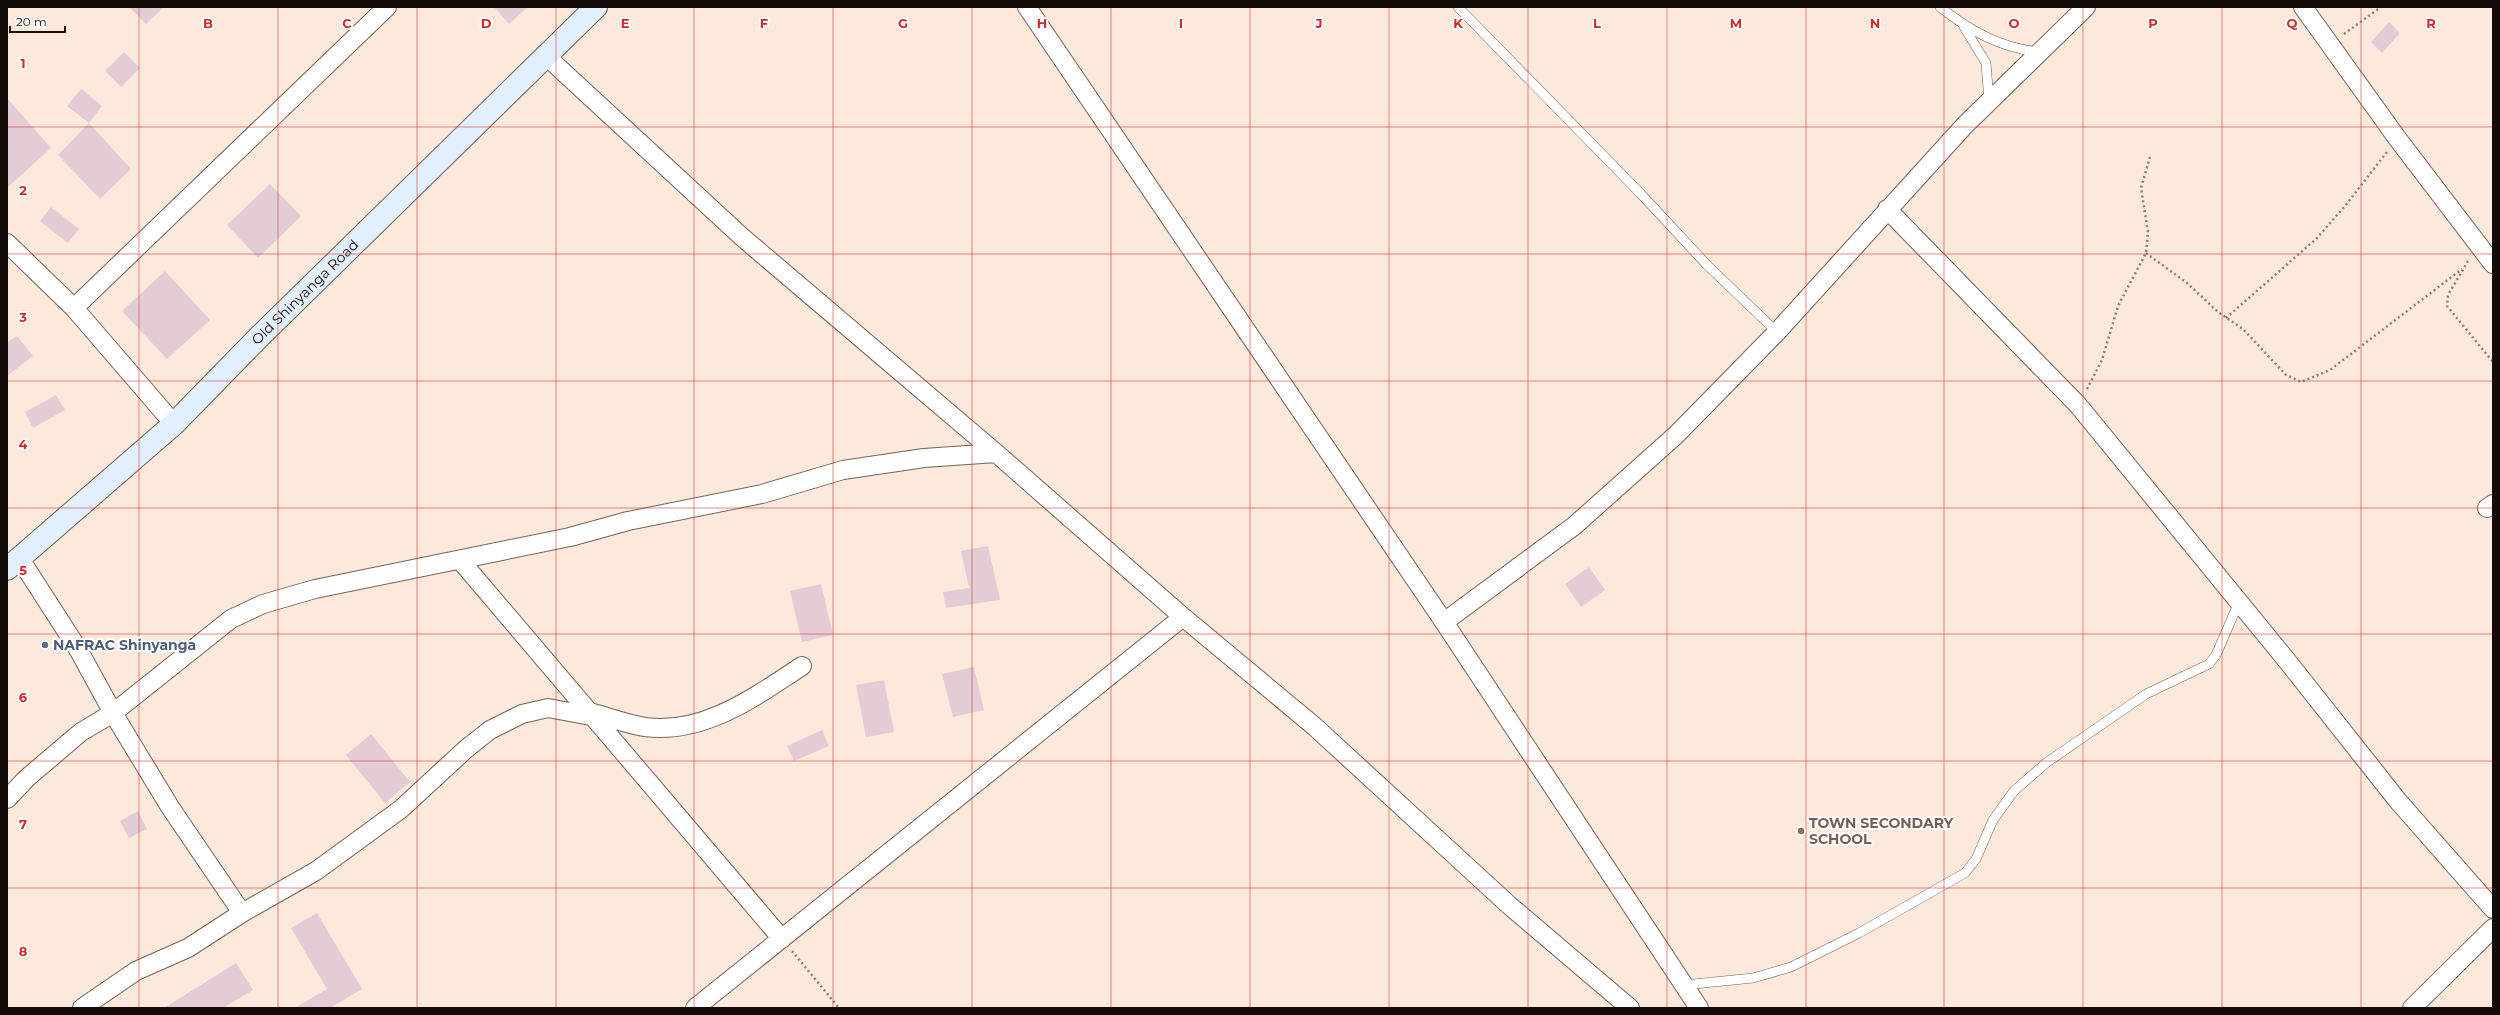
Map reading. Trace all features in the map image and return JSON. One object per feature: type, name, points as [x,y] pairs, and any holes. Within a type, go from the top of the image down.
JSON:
[{"type":"main road","name":"Old Shinyanga Road","points":[[13,564],[174,424],[260,336],[596,7]]},
{"type":"street","points":[[74,308],[387,7]]},
{"type":"street","points":[[1026,7],[1444,622],[1700,1008]]},
{"type":"street","points":[[1444,622],[1574,526],[1616,491],[1676,435],[1777,332],[1887,209],[1989,101],[2041,53],[2086,7]]},
{"type":"street","points":[[2303,7],[2397,138],[2493,264]]},
{"type":"street","points":[[546,56],[742,238],[996,453],[1183,617],[1314,726],[1510,906],[1630,1008]]},
{"type":"street","points":[[1887,209],[2078,405],[2239,602],[2398,801],[2493,909]]},
{"type":"street","points":[[7,243],[74,308],[174,424]]},
{"type":"street","points":[[7,799],[27,778],[81,732],[113,713],[211,635],[244,612],[315,589],[570,537],[628,521],[762,494],[843,470],[924,458],[996,453]]},
{"type":"street","points":[[460,560],[588,713],[782,939]]},
{"type":"street","points":[[13,564],[78,649],[113,713],[170,807],[242,913]]},
{"type":"street","points":[[695,1008],[1183,617]]},
{"type":"street","points":[[82,1008],[136,971],[188,948],[242,913],[316,871],[372,832],[490,730],[522,714],[548,708],[588,713],[646,727],[690,726],[727,710],[802,666]]},
{"type":"street","points":[[2412,1008],[2493,928]]},
{"type":"lane","points":[[1458,7],[1641,194],[1707,266],[1777,332]]},
{"type":"lane","points":[[1940,7],[1964,27],[2013,48],[2041,53]]},
{"type":"lane","points":[[1964,27],[1986,63],[1989,101]]},
{"type":"lane","points":[[1684,985],[1753,978],[1791,967],[1859,933],[1965,874],[1976,859],[1992,820],[2014,791],[2046,763],[2146,694],[2209,664],[2216,654],[2239,602]]},
{"type":"path","points":[[2329,44],[2381,7]]},
{"type":"path","points":[[2226,318],[2316,238],[2345,206],[2397,138]]},
{"type":"path","points":[[2078,405],[2102,360],[2118,306],[2146,253],[2148,232],[2141,188],[2150,157]]},
{"type":"path","points":[[2478,246],[2462,269],[2448,295],[2447,306],[2493,362]]},
{"type":"path","points":[[2146,253],[2187,284],[2226,318],[2248,334],[2286,376],[2301,382],[2330,370],[2462,269]]},
{"type":"path","points":[[782,939],[839,1008]]},
{"type":"building","points":[[129,7],[164,7],[146,24]]},
{"type":"building","points":[[494,7],[528,7],[509,24]]},
{"type":"building","points":[[2389,22],[2400,33],[2382,53],[2371,42]]},
{"type":"building","points":[[124,52],[140,68],[121,87],[105,71]]},
{"type":"building","points":[[81,89],[102,106],[89,123],[67,106]]},
{"type":"building","points":[[7,98],[51,148],[7,188]]},
{"type":"building","points":[[89,123],[131,169],[100,199],[58,155]]},
{"type":"building","points":[[270,184],[301,216],[258,258],[227,225]]},
{"type":"building","points":[[51,207],[79,229],[68,243],[40,221]]},
{"type":"building","points":[[165,271],[210,320],[167,359],[122,311]]},
{"type":"building","points":[[17,336],[33,356],[7,376],[7,343]]},
{"type":"building","points":[[56,395],[65,410],[33,428],[25,412]]},
{"type":"building","points":[[988,546],[1000,600],[946,608],[943,592],[969,588],[961,551]]},
{"type":"building","points":[[1589,567],[1605,590],[1581,607],[1565,584]]},
{"type":"building","points":[[821,584],[833,635],[802,642],[790,591]]},
{"type":"building","points":[[974,667],[984,710],[953,717],[942,674]]},
{"type":"building","points":[[884,680],[894,732],[866,737],[856,685]]},
{"type":"building","points":[[822,730],[829,746],[794,761],[787,746]]},
{"type":"building","points":[[371,734],[410,782],[385,803],[346,755]]},
{"type":"building","points":[[138,811],[147,829],[129,838],[120,821]]},
{"type":"building","points":[[317,913],[362,989],[330,1008],[295,1008],[327,989],[291,928]]},
{"type":"building","points":[[236,963],[253,990],[223,1008],[164,1008]]},
{"type":"place","name":"NAFRAC Shinyanga","points":[[45,645]]},
{"type":"place","name":"TOWN SECONDARY SCHOOL","points":[[1801,831]]}]
